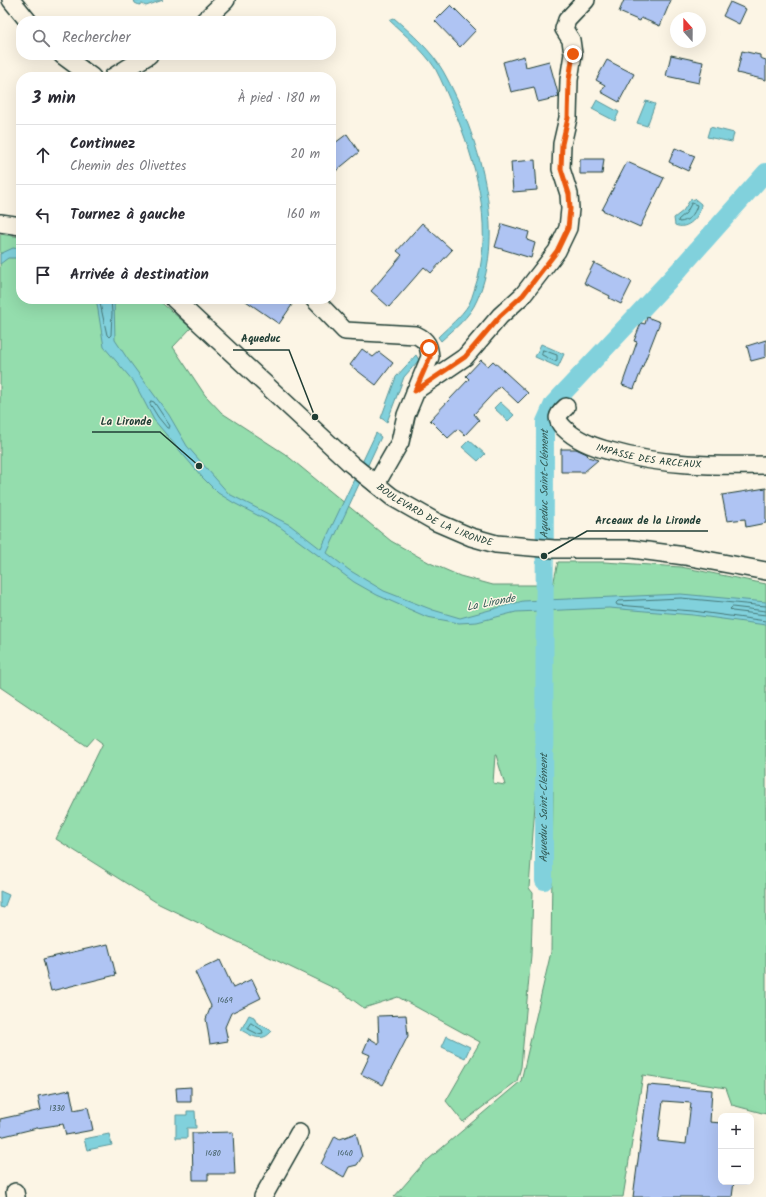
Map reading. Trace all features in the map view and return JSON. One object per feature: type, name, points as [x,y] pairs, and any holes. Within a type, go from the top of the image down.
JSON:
[{"type":"street","points":[[11,0],[24,16]]},
{"type":"street","points":[[209,16],[226,0]]},
{"type":"street","points":[[415,391],[465,357],[500,316],[523,295],[557,251],[568,228],[570,209],[569,194],[561,169],[562,144],[568,118],[569,80],[573,54],[571,40],[564,29],[567,20],[586,0]]},
{"type":"street","points":[[69,60],[85,72]]},
{"type":"street","points":[[121,72],[141,60]]},
{"type":"street","points":[[0,223],[16,225]]},
{"type":"street","name":"BOULEVARD DE LA LIRONDE","points":[[179,304],[351,464],[392,497],[436,522],[471,537],[496,544],[554,549],[632,549],[685,556],[766,571]]},
{"type":"street","points":[[319,304],[333,320],[345,330],[416,335],[425,340],[429,348],[430,357],[406,415],[400,442],[376,484]]},
{"type":"street","name":"IMPASSE DES ARCEAUX","points":[[566,406],[558,415],[557,419],[562,426],[577,439],[606,450],[631,457],[703,466],[766,465]]},
{"type":"street","points":[[263,1197],[299,1133]]},
{"type":"green space","points":[[0,234],[16,236],[16,304],[163,304],[191,328],[173,347],[205,395],[222,413],[285,454],[391,541],[430,563],[460,576],[493,585],[553,585],[558,562],[604,562],[681,567],[766,584],[766,1114],[732,1105],[726,1088],[643,1075],[623,1197],[394,1197],[423,1164],[521,1081],[551,952],[553,791],[536,791],[529,888],[533,893],[531,955],[521,1067],[517,1081],[463,1122],[446,1101],[480,1042],[398,997],[364,1008],[342,992],[159,904],[56,839],[103,743],[95,737],[87,746],[0,687]],"holes":[[[495,755],[496,755],[505,785],[493,783]]]},
{"type":"water","points":[[134,0],[163,0],[146,6],[135,3]]},
{"type":"water","points":[[394,18],[427,49],[443,71],[468,124],[478,153],[485,184],[489,214],[490,244],[486,273],[474,306],[461,322],[441,341],[438,337],[458,318],[469,304],[478,278],[482,257],[483,235],[480,192],[462,130],[438,73],[419,49],[389,20]]},
{"type":"water","points":[[597,100],[619,112],[615,121],[592,109]]},
{"type":"water","points":[[646,101],[655,104],[647,126],[637,123]]},
{"type":"water","points":[[710,127],[734,133],[732,142],[707,137]]},
{"type":"water","points":[[695,199],[701,204],[696,218],[684,226],[675,225],[674,218],[683,211],[690,200]]},
{"type":"water","points":[[13,248],[16,248],[16,258],[8,258],[0,264],[0,254]]},
{"type":"water","name":"La Lironde","points":[[97,304],[114,304],[115,340],[169,415],[187,446],[229,494],[290,525],[321,549],[376,433],[381,437],[327,553],[349,570],[384,591],[433,610],[460,618],[523,601],[681,594],[766,602],[766,625],[693,615],[609,608],[516,612],[477,622],[459,623],[427,617],[377,595],[354,582],[280,527],[218,493],[202,477],[154,420],[134,382],[104,347]]},
{"type":"water","points":[[541,344],[564,354],[558,367],[535,357]]},
{"type":"water","points":[[416,355],[419,360],[404,377],[387,422],[381,418],[396,377]]},
{"type":"water","points":[[500,402],[514,415],[508,421],[494,408]]},
{"type":"water","points":[[469,440],[485,454],[478,461],[462,447]]},
{"type":"water","points":[[0,891],[9,895],[4,908],[0,907]]},
{"type":"water","points":[[249,1015],[254,1017],[256,1022],[272,1031],[268,1035],[261,1038],[241,1030]]},
{"type":"water","points":[[447,1036],[470,1047],[465,1058],[442,1047]]},
{"type":"water","points":[[187,1111],[195,1111],[196,1128],[187,1128],[187,1138],[176,1138],[176,1115],[187,1115]]},
{"type":"water","points":[[109,1134],[112,1145],[87,1150],[84,1139]]},
{"type":"building","points":[[624,0],[671,0],[660,26],[641,18],[640,21],[619,12]]},
{"type":"building","points":[[730,2],[746,9],[739,24],[723,16]]},
{"type":"building","points":[[451,5],[476,30],[460,47],[435,21]]},
{"type":"building","points":[[742,51],[760,55],[760,58],[766,60],[766,80],[737,73]]},
{"type":"building","points":[[671,55],[703,62],[699,83],[666,76]]},
{"type":"building","points":[[524,56],[526,67],[549,61],[559,97],[538,102],[534,87],[511,92],[503,62]]},
{"type":"building","points":[[607,60],[634,74],[619,102],[601,92],[605,85],[596,80]]},
{"type":"building","points":[[347,134],[359,152],[336,171],[336,142]]},
{"type":"building","points":[[675,148],[695,156],[688,171],[669,162]]},
{"type":"building","points":[[580,159],[604,159],[602,174],[580,174]]},
{"type":"building","points":[[535,160],[537,190],[513,192],[511,162]]},
{"type":"building","points":[[627,162],[664,178],[640,227],[602,210]]},
{"type":"building","points":[[422,223],[452,250],[431,273],[424,267],[389,307],[371,291],[402,255],[397,251]]},
{"type":"building","points":[[502,224],[529,232],[527,240],[535,243],[531,258],[495,247]]},
{"type":"building","points":[[594,263],[632,282],[621,304],[609,298],[610,296],[584,283]]},
{"type":"building","points":[[250,304],[292,305],[279,324]]},
{"type":"building","points":[[647,317],[660,322],[634,389],[622,385],[637,342],[634,341],[641,323],[645,324]]},
{"type":"building","points":[[766,340],[766,357],[751,361],[747,346]]},
{"type":"building","points":[[362,349],[373,357],[379,352],[393,363],[376,385],[350,365]]},
{"type":"building","points":[[481,360],[488,366],[493,361],[528,393],[518,403],[500,386],[474,414],[479,420],[465,435],[458,429],[448,438],[430,420],[469,379],[466,376]]},
{"type":"building","points":[[561,449],[576,449],[587,454],[588,457],[598,460],[584,472],[561,472]]},
{"type":"building","points":[[766,488],[766,523],[746,527],[745,519],[727,521],[722,495]]},
{"type":"building","points":[[108,944],[116,975],[51,991],[43,959]]},
{"type":"building","points":[[220,960],[233,988],[252,979],[261,998],[231,1013],[225,1027],[228,1041],[210,1044],[206,1019],[211,1006],[195,972]]},
{"type":"building","points":[[406,1015],[408,1036],[383,1085],[361,1074],[370,1055],[363,1052],[369,1038],[379,1044],[378,1016]]},
{"type":"building","points":[[648,1085],[712,1090],[710,1122],[718,1123],[718,1185],[734,1185],[732,1197],[633,1197]],"holes":[[[663,1101],[691,1103],[686,1144],[658,1141]]]},
{"type":"building","points":[[191,1087],[191,1102],[177,1102],[176,1088]]},
{"type":"building","points":[[70,1090],[74,1110],[88,1107],[93,1130],[66,1135],[63,1124],[37,1128],[0,1137],[0,1119],[41,1110],[38,1096]]},
{"type":"building","points":[[233,1132],[235,1174],[208,1174],[208,1180],[193,1180],[192,1133]]},
{"type":"building","points":[[356,1133],[362,1157],[357,1165],[349,1167],[344,1177],[321,1164],[335,1136],[340,1139]]},
{"type":"waterway","name":"Aqueduc Saint-Clément","points":[[544,881],[545,422],[553,404],[678,271],[766,172]]},
{"type":"place","name":"Aqueduc","points":[[315,417]]},
{"type":"place","name":"La Lironde","points":[[199,466]]},
{"type":"place","name":"Arceaux de la Lironde","points":[[544,556]]},
{"type":"route","points":[[429,348],[430,357],[428,364],[415,391],[465,357],[500,316],[523,295],[557,251],[568,228],[570,209],[569,194],[561,169],[562,144],[568,118],[569,80],[573,54]]}]
